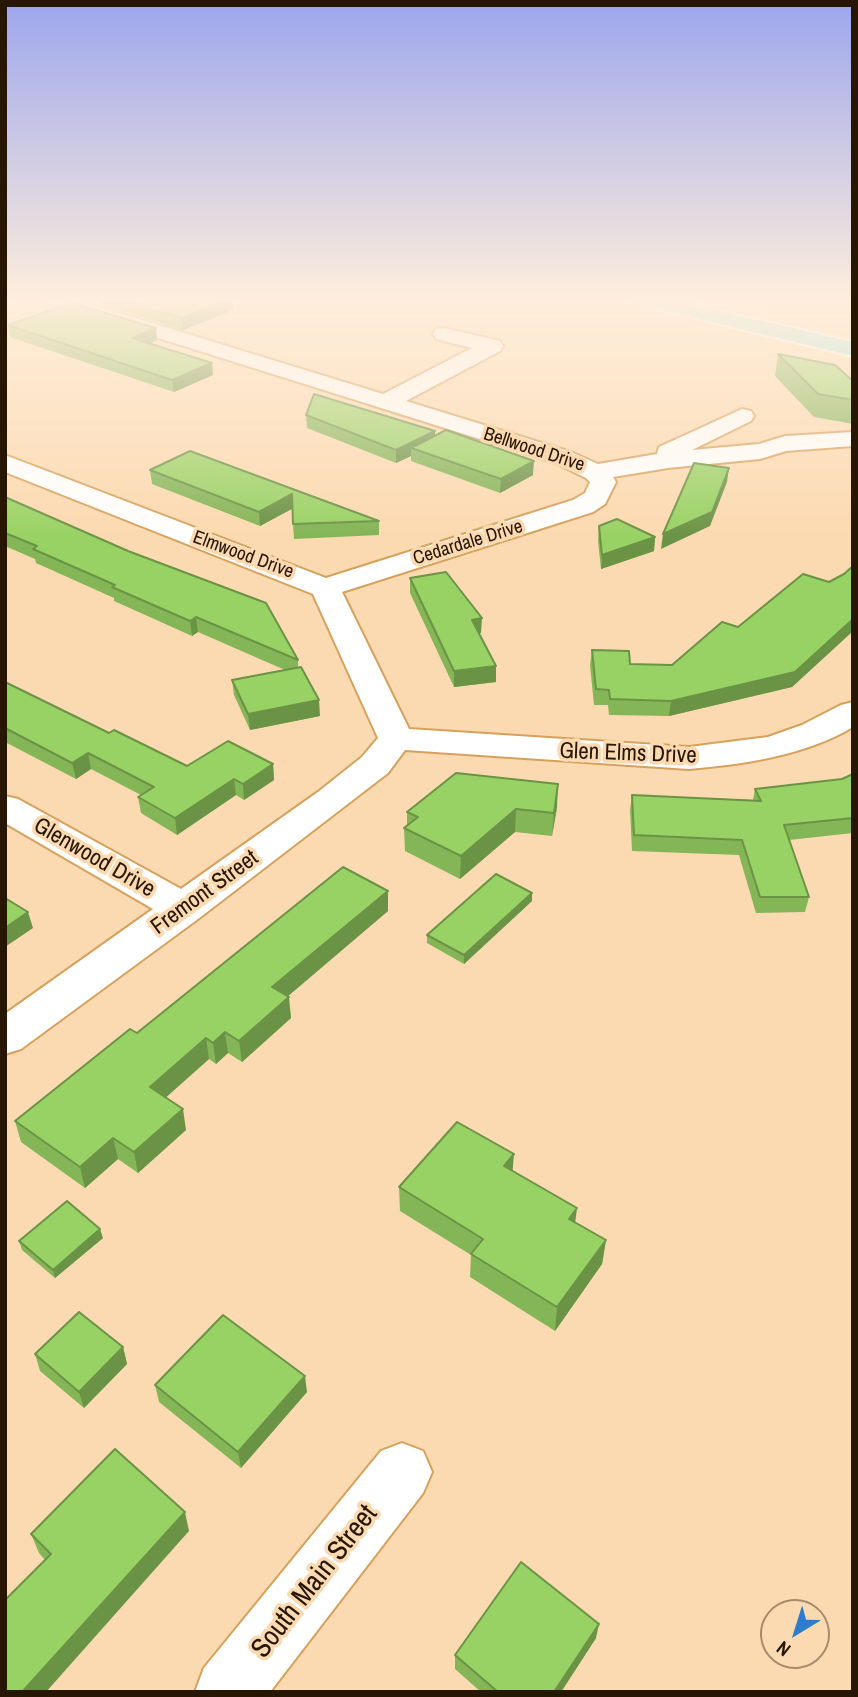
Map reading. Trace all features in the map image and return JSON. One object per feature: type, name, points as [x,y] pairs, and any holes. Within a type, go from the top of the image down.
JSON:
[{"type":"street","name":"Bellwood Drive","points":[[305,378],[562,457],[599,479]]},
{"type":"street","points":[[384,403],[431,378]]},
{"type":"street","points":[[656,462],[674,447],[742,416]]},
{"type":"street","points":[[599,479],[656,462],[760,451],[785,444],[853,439]]},
{"type":"street","name":"Elmwood Drive","points":[[5,463],[326,588]]},
{"type":"street","name":"Cedardale Drive","points":[[326,588],[583,506],[596,498],[599,479]]},
{"type":"street","points":[[326,588],[396,739]]},
{"type":"street","name":"Glen Elms Drive","points":[[396,739],[689,758],[729,755],[801,739],[833,726],[853,712]]},
{"type":"street","name":"Fremont Street","points":[[5,1037],[184,909],[375,765],[396,739]]},
{"type":"street","name":"Glenwood Drive","points":[[5,807],[184,909]]},
{"type":"street","name":"South Main Street","points":[[228,1692],[402,1472]]},
{"type":"building","points":[[802,378],[850,378],[853,381],[853,400],[818,394]]},
{"type":"building","points":[[314,394],[435,431],[396,450],[306,415]]},
{"type":"building","points":[[446,430],[534,461],[501,479],[411,448]]},
{"type":"building","points":[[190,451],[379,521],[293,524],[292,494],[259,512],[150,470]]},
{"type":"building","points":[[694,463],[729,468],[712,512],[663,534]]},
{"type":"building","points":[[5,497],[128,551],[266,603],[298,660],[196,617],[190,621],[33,549],[37,546],[5,533]]},
{"type":"building","points":[[617,519],[655,537],[602,555],[599,526]]},
{"type":"building","points":[[853,566],[853,619],[795,672],[671,701],[610,699],[609,690],[596,689],[592,650],[629,651],[630,664],[672,665],[722,622],[738,627],[803,574],[829,582]]},
{"type":"building","points":[[446,572],[482,618],[472,620],[496,666],[454,671],[410,578]]},
{"type":"building","points":[[301,667],[319,700],[248,714],[232,680]]},
{"type":"building","points":[[5,682],[109,733],[114,730],[187,766],[228,741],[273,764],[243,784],[234,779],[175,818],[138,797],[154,787],[88,753],[72,763],[5,728]]},
{"type":"building","points":[[456,773],[558,784],[554,813],[516,809],[461,856],[404,828],[418,817],[407,812]]},
{"type":"building","points":[[853,774],[853,818],[784,825],[809,897],[760,897],[742,840],[634,835],[632,795],[761,801],[755,789],[842,779]]},
{"type":"building","points":[[343,867],[388,891],[272,987],[289,997],[239,1041],[225,1032],[213,1043],[206,1038],[150,1087],[183,1109],[134,1152],[113,1138],[80,1167],[15,1121],[130,1029],[137,1033]]},
{"type":"building","points":[[496,874],[532,893],[464,955],[427,935]]},
{"type":"building","points":[[5,898],[28,912],[5,928]]},
{"type":"building","points":[[457,1122],[514,1154],[504,1166],[577,1208],[569,1219],[606,1240],[557,1307],[471,1254],[483,1239],[399,1187]]},
{"type":"building","points":[[67,1201],[100,1229],[53,1270],[19,1241]]},
{"type":"building","points":[[79,1312],[123,1347],[79,1392],[35,1354]]},
{"type":"building","points":[[223,1315],[305,1376],[238,1452],[155,1385]]},
{"type":"building","points":[[115,1449],[185,1512],[22,1692],[5,1692],[5,1600],[51,1554],[31,1534]]},
{"type":"building","points":[[521,1562],[599,1624],[554,1692],[498,1692],[455,1655]]}]
